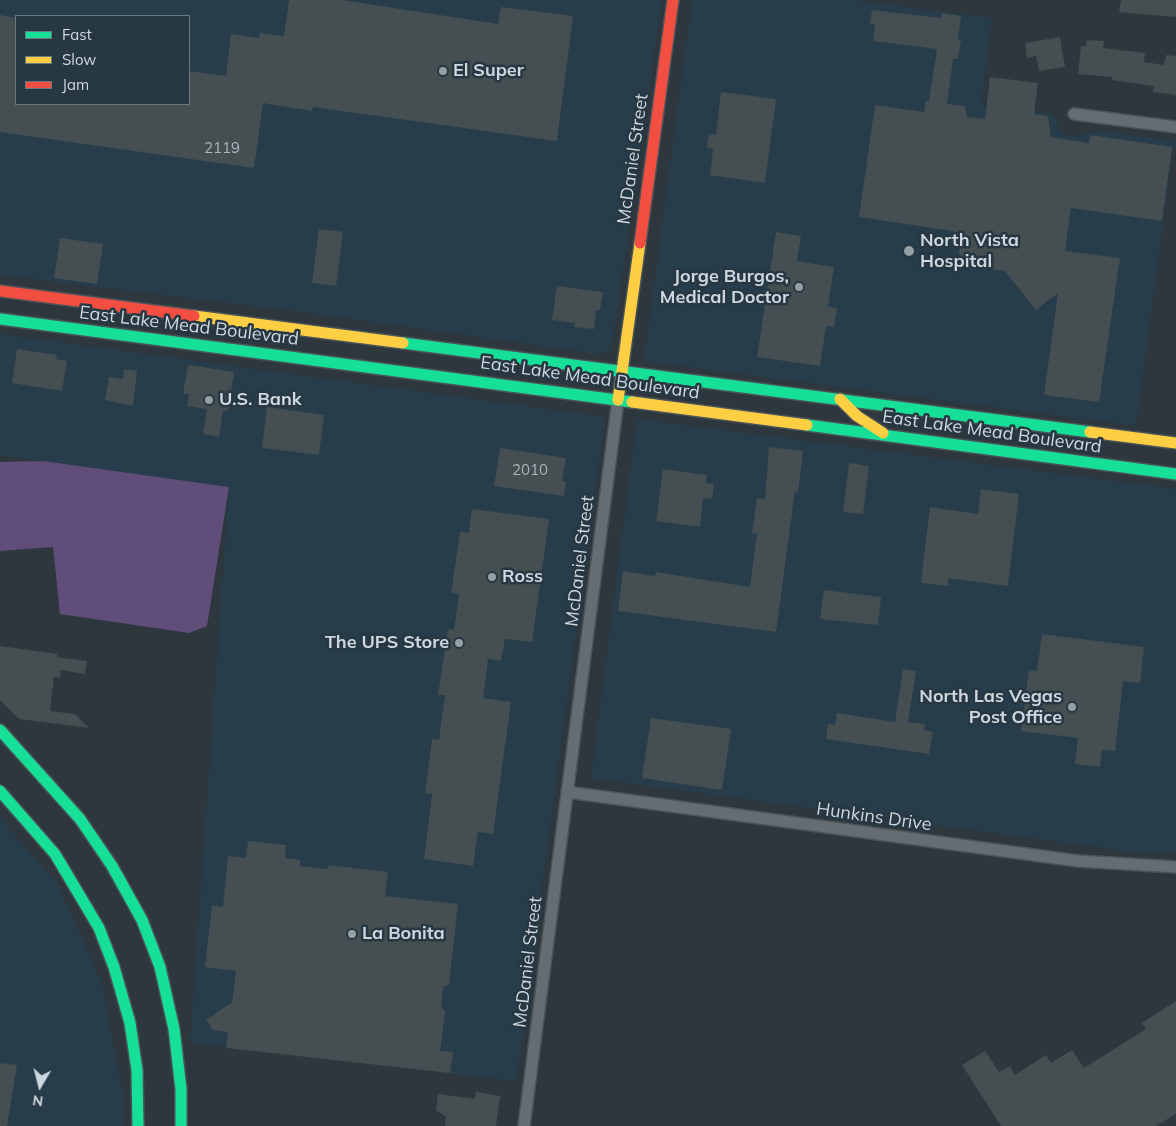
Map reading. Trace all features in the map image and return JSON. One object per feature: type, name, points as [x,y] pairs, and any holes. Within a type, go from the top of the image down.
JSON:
[{"type":"main road","name":"McDaniel Street","points":[[618,400],[672,0]]},
{"type":"main road","name":"East Lake Mead Boulevard","points":[[0,291],[618,400],[1176,474]]},
{"type":"main road","name":"East Lake Mead Boulevard","points":[[0,319],[259,338],[622,371],[1176,443]]},
{"type":"main road","points":[[840,399],[857,416],[888,436]]},
{"type":"main road","points":[[0,730],[80,819],[112,866],[142,920],[160,967],[174,1029],[182,1089],[181,1126]]},
{"type":"main road","points":[[0,792],[54,854],[99,928],[114,967],[130,1023],[136,1070],[138,1126]]},
{"type":"street","points":[[1074,114],[1176,127]]},
{"type":"street","name":"McDaniel Street","points":[[524,1126],[618,400]]},
{"type":"street","name":"Hunkins Drive","points":[[567,792],[1078,861],[1176,867]]},
{"type":"shaded area","points":[[0,0],[662,0],[613,338],[609,350],[599,354],[280,309],[0,275]]},
{"type":"shaded area","name":"North Vista Hospital","points":[[692,0],[851,0],[992,18],[981,105],[1053,114],[1060,130],[1067,136],[1079,136],[1097,131],[1174,141],[1136,426],[644,361]]},
{"type":"shaded area","points":[[0,334],[605,417],[516,1081],[190,1043],[229,487],[0,455]]},
{"type":"shaded area","points":[[637,419],[1176,489],[1176,852],[1142,853],[591,778]]},
{"type":"shaded area","points":[[43,461],[229,487],[207,626],[189,633],[60,614],[53,547],[0,551],[0,462]]},
{"type":"shaded area","points":[[0,818],[58,885],[102,983],[124,1103],[122,1126],[0,1126]]},
{"type":"building","points":[[289,0],[342,0],[498,24],[501,7],[573,16],[557,141],[313,107],[312,111],[263,103],[254,168],[0,132],[0,15],[15,18],[15,105],[190,105],[190,71],[226,76],[231,34],[259,38],[260,33],[284,36]]},
{"type":"building","points":[[1121,0],[1176,0],[1176,17],[1119,12]]},
{"type":"building","name":"North Vista Hospital","points":[[872,10],[941,18],[942,13],[961,16],[958,40],[961,40],[958,59],[953,59],[947,104],[965,106],[967,117],[985,119],[990,77],[1038,83],[1034,114],[1048,116],[1051,137],[1089,143],[1090,135],[1172,147],[1162,221],[1071,208],[1065,251],[1120,258],[1099,402],[1044,395],[1058,293],[1036,310],[1005,271],[973,267],[959,253],[960,243],[952,241],[953,231],[859,217],[875,105],[924,112],[926,101],[929,101],[937,49],[873,41],[875,24],[870,24]]},
{"type":"building","points":[[1060,37],[1065,67],[1039,71],[1036,56],[1027,58],[1025,43]]},
{"type":"building","points":[[1087,40],[1104,41],[1103,48],[1145,53],[1144,62],[1164,65],[1166,55],[1176,56],[1176,95],[1153,92],[1154,86],[1112,80],[1112,77],[1078,74],[1081,46],[1086,46]]},
{"type":"building","points":[[721,92],[776,99],[765,183],[710,175],[713,149],[707,148],[709,134],[716,135]]},
{"type":"building","points":[[319,229],[343,232],[336,286],[312,283]]},
{"type":"building","name":"Jorge Burgos, Medical Doctor","points":[[776,232],[801,236],[797,261],[834,267],[828,307],[837,308],[834,327],[826,326],[820,366],[757,357]]},
{"type":"building","points":[[60,238],[103,244],[97,284],[54,278]]},
{"type":"building","points":[[557,286],[603,292],[600,310],[596,310],[594,329],[574,327],[575,323],[552,320]]},
{"type":"building","points":[[17,349],[57,355],[56,359],[67,361],[62,391],[12,383]]},
{"type":"building","name":"U.S. Bank","points":[[188,365],[234,372],[228,411],[223,410],[219,437],[203,434],[207,409],[187,406],[189,394],[183,394]]},
{"type":"building","points":[[124,369],[137,371],[133,406],[105,400],[109,377],[123,379]]},
{"type":"building","points":[[267,407],[324,415],[319,455],[262,448]]},
{"type":"building","points":[[769,447],[803,451],[798,492],[795,491],[776,632],[618,611],[623,571],[655,576],[656,572],[750,587],[757,534],[752,533],[757,498],[765,499]]},
{"type":"building","points":[[500,448],[566,458],[562,481],[566,482],[564,496],[494,486]]},
{"type":"building","points":[[849,463],[869,466],[863,514],[843,512]]},
{"type":"building","points":[[663,469],[707,475],[706,483],[714,484],[712,499],[703,498],[700,527],[656,521]]},
{"type":"building","points":[[981,489],[1019,494],[1008,586],[948,578],[948,586],[921,583],[930,507],[978,514]]},
{"type":"building","points":[[472,509],[549,519],[532,642],[505,639],[501,661],[488,659],[483,698],[511,702],[493,834],[478,832],[473,866],[424,859],[432,794],[425,793],[432,739],[439,740],[445,695],[438,695],[448,629],[454,630],[459,594],[451,593],[460,532],[469,533]]},
{"type":"building","points":[[824,590],[881,597],[878,625],[820,619]]},
{"type":"building","name":"North Las Vegas Post Office","points":[[1042,634],[1144,647],[1140,683],[1123,681],[1115,751],[1102,750],[1100,767],[1075,764],[1078,738],[1021,731],[1029,670],[1037,671]]},
{"type":"building","points":[[0,646],[57,654],[57,657],[87,661],[85,674],[61,670],[60,678],[54,677],[50,711],[75,714],[89,728],[19,719],[0,700]]},
{"type":"building","points":[[903,669],[916,671],[908,722],[925,724],[924,730],[933,732],[929,754],[826,739],[828,724],[835,725],[837,713],[895,722]]},
{"type":"building","points":[[651,718],[731,729],[722,790],[642,778]]},
{"type":"building","points":[[248,841],[286,845],[285,858],[300,860],[300,866],[328,869],[328,865],[388,872],[385,896],[458,904],[449,984],[443,987],[441,1006],[445,1011],[440,1051],[453,1052],[450,1073],[226,1048],[228,1032],[213,1030],[206,1020],[232,1002],[236,971],[205,967],[212,905],[223,907],[228,856],[246,858]]},
{"type":"building","points":[[1176,1001],[1176,1114],[1156,1126],[1001,1126],[962,1065],[985,1051],[999,1072],[1010,1066],[1015,1075],[1046,1055],[1051,1063],[1072,1050],[1084,1068],[1146,1029],[1142,1023]]},
{"type":"building","points":[[0,1063],[17,1065],[7,1126],[0,1126]]},
{"type":"building","points":[[476,1092],[500,1096],[496,1126],[445,1126],[446,1117],[436,1110],[438,1094],[475,1099]]},
{"type":"traffic: fast","points":[[0,319],[632,402]]},
{"type":"traffic: fast","points":[[403,343],[1090,432]]},
{"type":"traffic: fast","points":[[807,425],[1176,474]]},
{"type":"traffic: fast","points":[[0,730],[80,819],[112,866],[142,920],[160,967],[174,1029],[181,1089],[181,1126]]},
{"type":"traffic: fast","points":[[0,791],[55,854],[99,928],[114,967],[130,1023],[137,1070],[138,1126]]},
{"type":"traffic: slow","points":[[618,400],[640,243]]},
{"type":"traffic: slow","points":[[194,316],[403,343]]},
{"type":"traffic: slow","points":[[840,399],[857,416],[883,433]]},
{"type":"traffic: slow","points":[[632,402],[807,425]]},
{"type":"traffic: slow","points":[[1090,432],[1176,443]]},
{"type":"traffic: jam","points":[[640,243],[673,0]]},
{"type":"traffic: jam","points":[[0,291],[194,316]]},
{"type":"place","name":"El Super","points":[[443,71]]},
{"type":"place","name":"North Vista Hospital","points":[[909,251]]},
{"type":"place","name":"Jorge Burgos, Medical Doctor","points":[[799,287]]},
{"type":"place","name":"U.S. Bank","points":[[209,400]]},
{"type":"place","name":"Ross","points":[[492,577]]},
{"type":"place","name":"The UPS Store","points":[[459,643]]},
{"type":"place","name":"North Las Vegas Post Office","points":[[1072,707]]},
{"type":"place","name":"La Bonita","points":[[352,934]]}]
